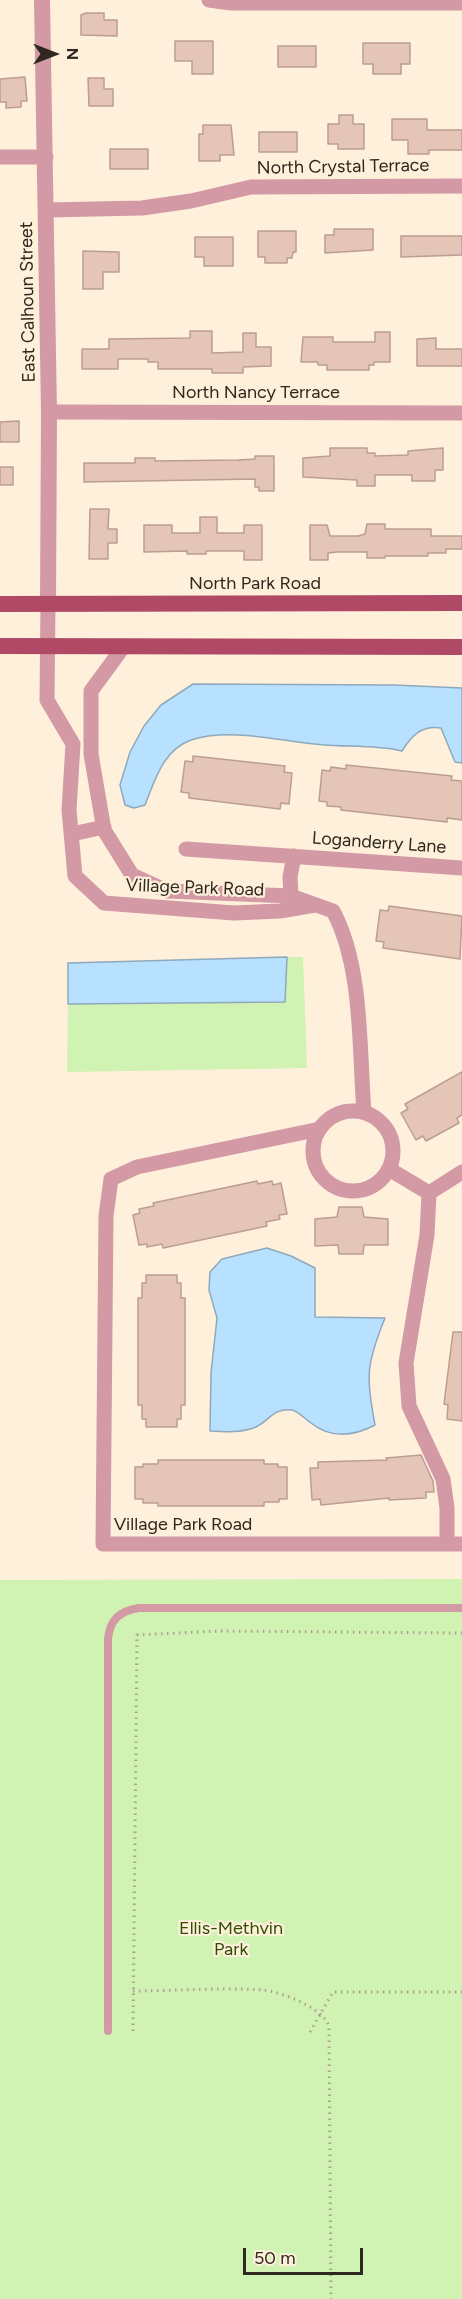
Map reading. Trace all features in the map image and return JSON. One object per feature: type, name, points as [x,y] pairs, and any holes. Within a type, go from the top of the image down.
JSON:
[{"type":"main road","name":"North Park Road","points":[[0,604],[462,603]]},
{"type":"main road","points":[[0,646],[462,647]]},
{"type":"street","name":"East Calhoun Street","points":[[42,0],[47,210],[48,604]]},
{"type":"street","points":[[209,0],[231,3],[462,3]]},
{"type":"street","points":[[0,157],[46,157]]},
{"type":"street","name":"North Crystal Terrace","points":[[47,210],[142,208],[251,187],[462,186]]},
{"type":"street","name":"North Nancy Terrace","points":[[49,412],[462,413]]},
{"type":"street","points":[[48,604],[47,700],[73,744],[92,743]]},
{"type":"street","name":"Village Park Road","points":[[124,646],[92,691],[92,743],[104,827],[132,875],[167,891],[291,896],[333,911],[345,933],[350,956],[364,1112],[346,1111],[334,1115],[320,1129],[137,1167],[111,1179],[106,1216],[103,1544],[454,1544],[443,1479],[409,1406],[406,1363],[428,1235],[429,1193]]},
{"type":"street","name":"Village Park Road","points":[[73,744],[69,810],[75,876],[104,903],[158,909],[234,913],[280,911],[316,905]]},
{"type":"street","points":[[72,834],[104,827]]},
{"type":"street","name":"Loganderry Lane","points":[[186,849],[462,868]]},
{"type":"street","name":"Loganderry Lane","points":[[291,896],[290,877],[294,856]]},
{"type":"street","points":[[158,909],[160,888]]},
{"type":"street","points":[[320,1129],[312,1148],[313,1161],[318,1174],[339,1190],[352,1192],[365,1190],[377,1184],[389,1169],[393,1149],[390,1135],[383,1124],[364,1112]]},
{"type":"street","points":[[389,1169],[429,1193],[462,1172]]},
{"type":"lane","points":[[108,2031],[108,1639],[116,1617],[123,1612],[140,1608],[462,1608]]},
{"type":"path","points":[[133,2031],[137,1635],[219,1631],[462,1633]]},
{"type":"path","points":[[133,1991],[266,1990],[321,2012],[329,2027],[331,2299]]},
{"type":"path","points":[[310,2032],[333,1992],[462,1992]]},
{"type":"green space","points":[[287,957],[303,957],[307,1068],[67,1072],[68,1004],[285,1002]]},
{"type":"green space","name":"Ellis-Methvin Park","points":[[462,1579],[462,2299],[0,2299],[0,1580]]},
{"type":"water","points":[[193,684],[394,685],[462,688],[462,763],[455,762],[441,728],[434,727],[418,732],[402,751],[240,735],[206,736],[191,740],[173,751],[161,767],[145,805],[134,808],[125,805],[120,785],[130,752],[144,726],[161,705]]},
{"type":"water","points":[[287,957],[285,1002],[68,1004],[68,963]]},
{"type":"water","points":[[267,1248],[291,1256],[315,1268],[315,1317],[385,1318],[371,1359],[369,1382],[375,1425],[359,1432],[335,1434],[319,1428],[299,1413],[286,1410],[276,1413],[250,1429],[233,1432],[210,1431],[211,1373],[217,1318],[209,1290],[210,1272],[222,1259]]},
{"type":"building","points":[[104,13],[104,20],[117,20],[117,36],[81,35],[81,15]]},
{"type":"building","points":[[175,41],[213,41],[213,74],[192,74],[192,61],[175,61]]},
{"type":"building","points":[[363,43],[410,43],[410,64],[401,64],[401,74],[373,74],[373,64],[363,64]]},
{"type":"building","points":[[278,46],[316,46],[316,67],[278,67]]},
{"type":"building","points":[[25,77],[27,101],[21,101],[21,107],[6,108],[6,102],[0,102],[0,79]]},
{"type":"building","points":[[88,78],[104,78],[104,89],[113,89],[113,106],[89,106]]},
{"type":"building","points":[[339,115],[353,115],[353,124],[364,124],[364,149],[338,149],[338,144],[328,144],[328,124],[339,124]]},
{"type":"building","points":[[392,119],[427,119],[427,130],[462,130],[462,150],[429,150],[429,154],[408,154],[408,140],[392,140]]},
{"type":"building","points":[[203,125],[231,125],[234,155],[220,155],[220,161],[199,161],[199,134],[203,134]]},
{"type":"building","points":[[259,132],[297,132],[297,152],[259,152]]},
{"type":"building","points":[[110,149],[148,149],[148,169],[110,169]]},
{"type":"building","points":[[334,229],[373,229],[373,250],[325,253],[325,235],[334,235]]},
{"type":"building","points":[[258,231],[296,231],[296,252],[293,252],[292,258],[287,258],[287,263],[265,263],[265,257],[258,257]]},
{"type":"building","points":[[401,236],[462,236],[462,255],[401,257]]},
{"type":"building","points":[[195,237],[233,237],[233,266],[204,266],[204,257],[195,257]]},
{"type":"building","points":[[83,251],[119,252],[119,272],[103,272],[103,289],[83,289]]},
{"type":"building","points":[[190,331],[212,331],[212,353],[243,352],[243,333],[256,333],[256,347],[271,347],[271,366],[243,367],[243,373],[212,373],[212,369],[158,369],[158,362],[148,362],[148,359],[118,359],[118,369],[82,369],[82,349],[109,349],[109,339],[190,338]]},
{"type":"building","points":[[375,332],[390,332],[390,362],[374,362],[374,365],[369,365],[369,370],[327,370],[327,365],[318,365],[318,362],[301,362],[303,337],[333,337],[333,342],[375,342]]},
{"type":"building","points":[[436,338],[436,349],[462,349],[462,366],[417,366],[417,339]]},
{"type":"building","points":[[19,421],[19,442],[0,442],[0,422]]},
{"type":"building","points":[[330,448],[367,448],[367,453],[375,453],[375,456],[408,455],[408,451],[443,448],[443,470],[435,470],[435,481],[412,481],[412,475],[375,475],[375,486],[357,486],[357,480],[303,477],[303,458],[330,456]]},
{"type":"building","points":[[255,456],[274,456],[274,491],[259,491],[259,487],[255,487],[255,479],[84,482],[84,463],[135,463],[135,458],[155,458],[155,461],[238,460],[255,459]]},
{"type":"building","points":[[0,467],[13,467],[13,485],[0,485]]},
{"type":"building","points":[[90,509],[109,509],[108,529],[117,529],[117,543],[108,543],[108,559],[89,559]]},
{"type":"building","points":[[200,517],[217,517],[217,533],[244,533],[244,525],[262,525],[262,560],[244,560],[244,551],[206,551],[206,554],[187,554],[187,551],[144,552],[144,525],[172,525],[172,533],[200,533]]},
{"type":"building","points":[[367,524],[385,524],[385,529],[431,529],[431,536],[462,536],[462,549],[446,549],[446,553],[428,553],[428,556],[385,556],[385,558],[367,558],[367,552],[337,552],[328,553],[328,560],[310,560],[310,525],[327,525],[330,536],[358,536],[365,534]]},
{"type":"building","points":[[193,756],[285,766],[284,772],[292,773],[289,804],[281,803],[280,809],[189,798],[189,793],[181,792],[185,761],[193,762]]},
{"type":"building","points":[[346,765],[452,776],[451,780],[462,781],[462,820],[447,818],[447,822],[341,810],[341,807],[327,806],[327,802],[319,801],[322,770],[330,771],[331,767],[346,769]]},
{"type":"building","points":[[389,906],[462,916],[460,959],[383,948],[384,942],[376,941],[380,910],[388,911]]},
{"type":"building","points":[[462,1072],[462,1115],[457,1118],[459,1123],[426,1141],[423,1136],[416,1140],[401,1113],[408,1109],[405,1104]]},
{"type":"building","points":[[257,1181],[258,1184],[272,1181],[273,1185],[281,1183],[287,1214],[279,1215],[280,1219],[266,1222],[267,1226],[163,1248],[162,1244],[147,1247],[147,1244],[139,1245],[133,1215],[140,1213],[139,1209],[154,1206],[153,1203]]},
{"type":"building","points":[[339,1207],[362,1207],[364,1217],[388,1219],[388,1245],[364,1245],[363,1254],[339,1254],[338,1245],[315,1246],[315,1219],[337,1217]]},
{"type":"building","points":[[146,1275],[177,1275],[177,1283],[181,1283],[181,1298],[185,1298],[185,1405],[181,1405],[181,1419],[177,1419],[177,1427],[146,1427],[146,1419],[142,1419],[142,1405],[138,1405],[138,1298],[142,1298],[142,1283],[146,1283]]},
{"type":"building","points":[[453,1332],[462,1332],[462,1421],[447,1419],[448,1405],[444,1404]]},
{"type":"building","points":[[421,1455],[433,1481],[434,1492],[426,1492],[426,1498],[389,1500],[389,1498],[321,1505],[320,1499],[312,1500],[310,1468],[318,1468],[318,1462],[387,1460],[386,1458]]},
{"type":"building","points":[[158,1460],[264,1460],[264,1464],[278,1464],[278,1467],[287,1467],[287,1499],[279,1499],[279,1502],[264,1502],[264,1506],[158,1506],[158,1503],[143,1503],[143,1499],[135,1499],[135,1467],[143,1467],[143,1464],[158,1464]]}]
